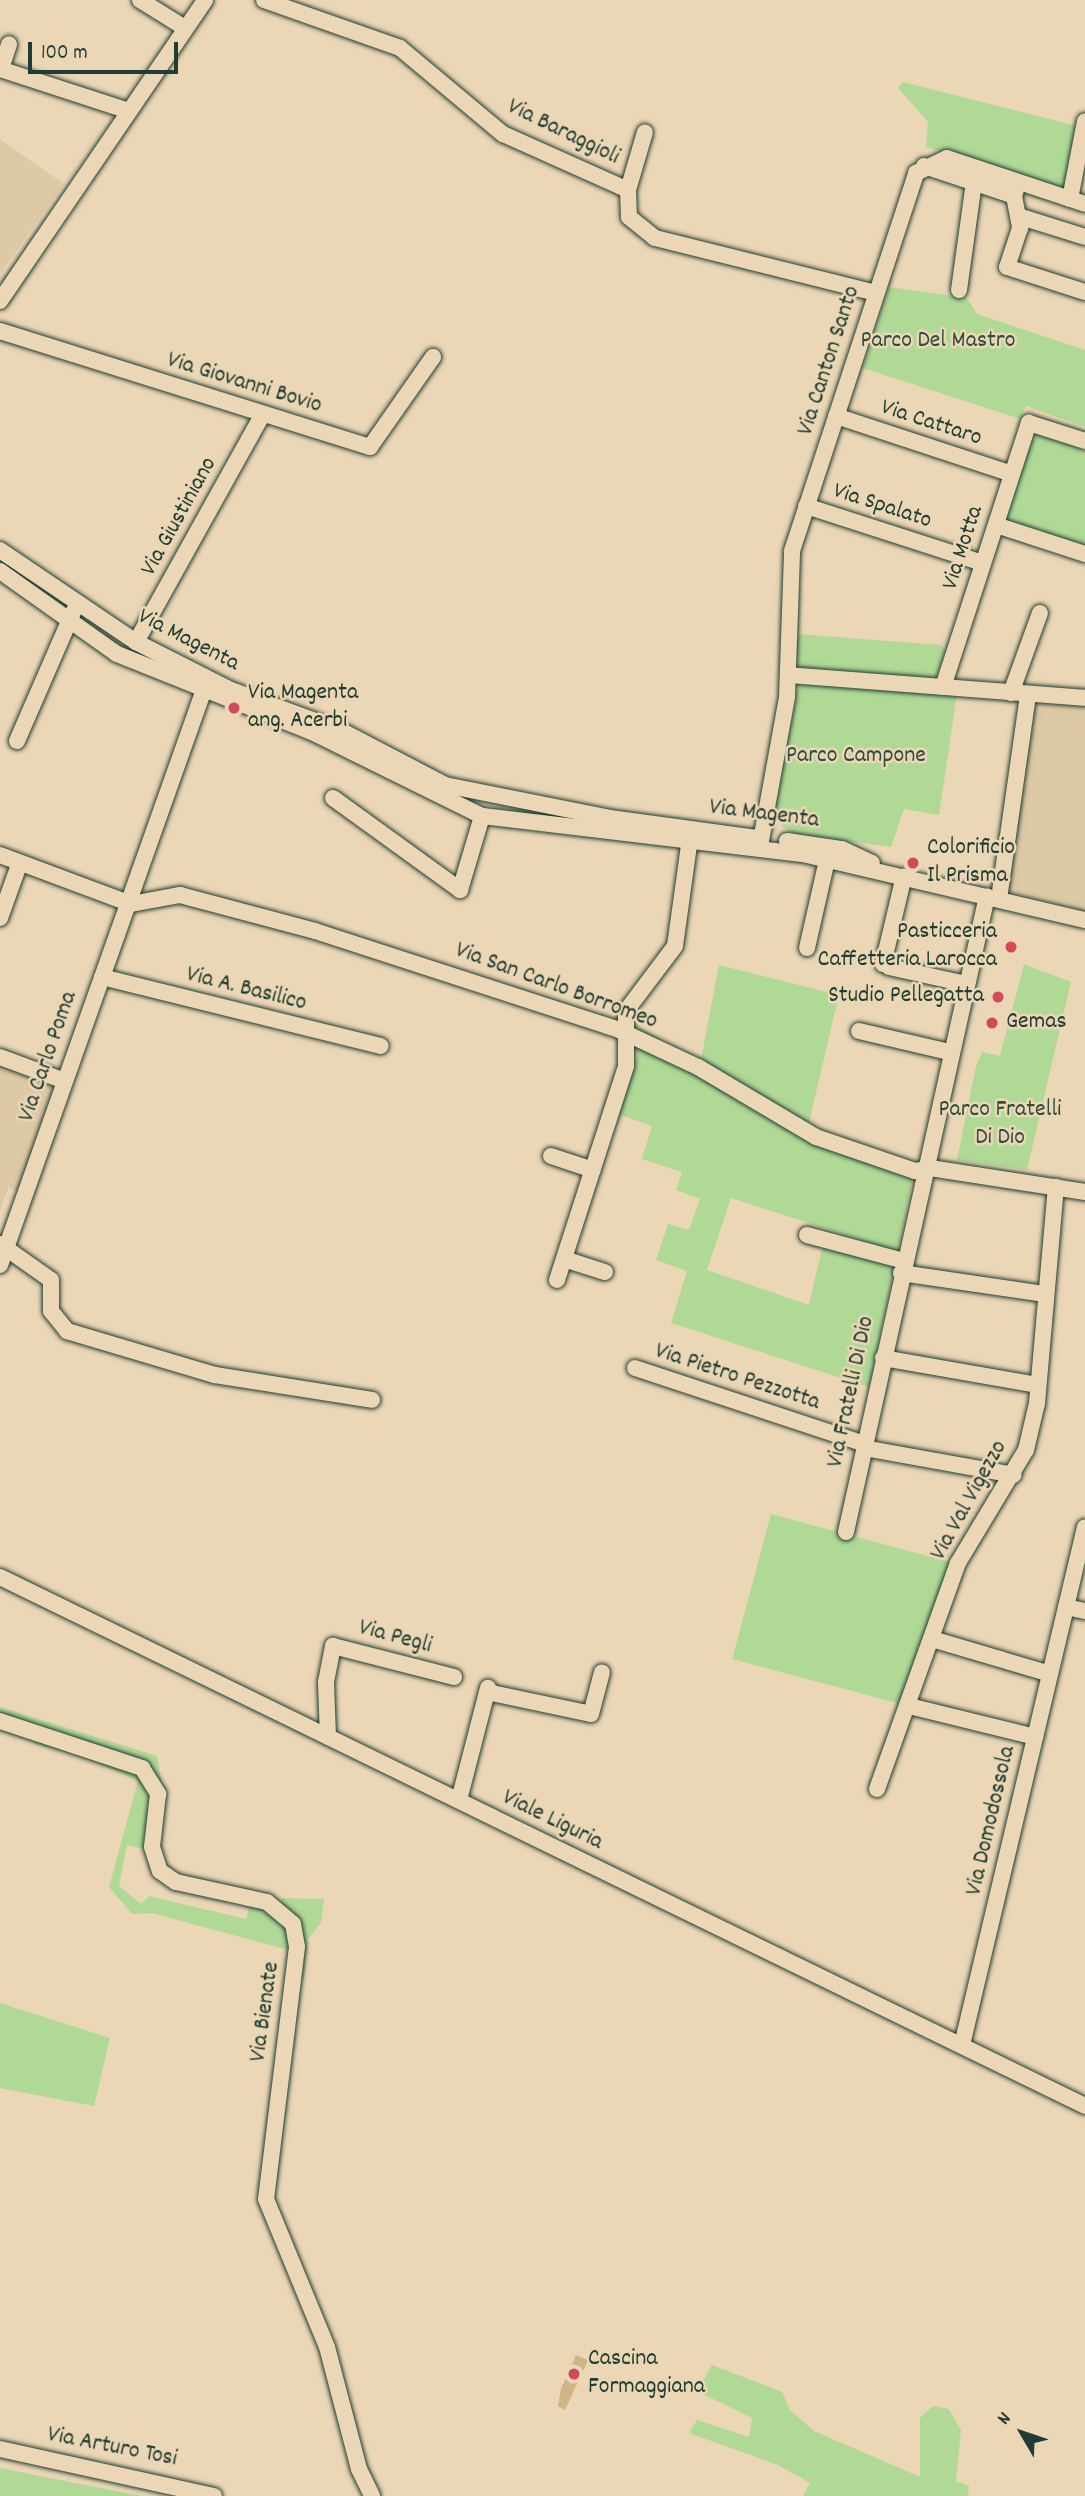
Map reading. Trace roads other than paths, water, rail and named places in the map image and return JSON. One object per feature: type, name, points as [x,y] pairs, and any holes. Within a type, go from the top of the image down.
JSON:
[{"type":"street","points":[[141,0],[186,28]]},
{"type":"street","points":[[0,301],[205,0]]},
{"type":"street","name":"Via Baraggioli","points":[[264,0],[400,48],[503,134],[628,190],[629,217],[655,238],[876,293]]},
{"type":"street","points":[[9,44],[1,69],[129,111]]},
{"type":"street","points":[[1078,201],[1085,122]]},
{"type":"street","points":[[628,190],[645,132]]},
{"type":"street","name":"Via Canton Santo","points":[[760,843],[788,675],[791,557],[914,177],[924,166],[943,158],[974,175],[1016,190],[1078,201]]},
{"type":"street","points":[[959,290],[974,175]]},
{"type":"street","points":[[1016,190],[1019,230],[1007,267],[1085,292]]},
{"type":"street","points":[[1018,216],[1085,237]]},
{"type":"street","name":"Via Giovanni Bovio","points":[[0,331],[373,446],[433,357]]},
{"type":"street","name":"Via Giustiniano","points":[[136,642],[263,414]]},
{"type":"street","name":"Via Cattaro","points":[[836,416],[1012,474]]},
{"type":"street","name":"Via Motta","points":[[943,687],[1029,424],[1085,441]]},
{"type":"street","name":"Via Spalato","points":[[806,506],[984,563]]},
{"type":"street","points":[[996,525],[1085,554]]},
{"type":"street","name":"Via Magenta","points":[[0,551],[199,681]]},
{"type":"street","name":"Via Magenta","points":[[0,571],[117,654],[329,725],[482,816],[691,835],[829,853],[904,876],[1085,920]]},
{"type":"street","points":[[17,741],[78,604]]},
{"type":"street","points":[[1011,693],[1040,613]]},
{"type":"street","points":[[788,675],[1085,698]]},
{"type":"street","name":"Via Carlo Poma","points":[[0,1265],[3,1246],[65,1081],[188,732],[199,681]]},
{"type":"street","name":"Via Fratelli Di Dio","points":[[846,1532],[949,1052],[966,984],[993,898],[1028,694]]},
{"type":"street","name":"Via Magenta","points":[[436,788],[691,835]]},
{"type":"street","points":[[332,799],[460,890],[482,816]]},
{"type":"street","name":"Via Magenta","points":[[626,1035],[628,1007],[675,946],[691,835]]},
{"type":"street","name":"Via Magenta","points":[[807,948],[829,853]]},
{"type":"street","name":"Via San Carlo Borromeo","points":[[0,855],[128,903],[184,895],[426,964],[626,1035],[692,1064],[816,1137],[923,1170],[1085,1192]]},
{"type":"street","points":[[0,918],[20,862]]},
{"type":"street","points":[[904,876],[886,965],[966,984]]},
{"type":"street","name":"Via A. Basilico","points":[[102,977],[381,1046]]},
{"type":"street","points":[[859,1031],[949,1052]]},
{"type":"street","points":[[558,1280],[626,1066],[626,1035]]},
{"type":"street","points":[[0,1057],[65,1081]]},
{"type":"street","points":[[551,1156],[593,1170]]},
{"type":"street","name":"Via Val Vigezzo","points":[[877,1789],[967,1544],[1014,1475],[1029,1441],[1038,1385],[1056,1187]]},
{"type":"street","points":[[807,1235],[902,1267],[1045,1294]]},
{"type":"street","points":[[3,1246],[51,1280],[51,1311],[67,1331],[215,1375],[372,1400]]},
{"type":"street","points":[[564,1259],[605,1272]]},
{"type":"street","points":[[883,1358],[1038,1385]]},
{"type":"street","name":"Via Pietro Pezzotta","points":[[635,1368],[864,1446],[1014,1475]]},
{"type":"street","name":"Via Domodossola","points":[[962,2045],[1085,1527]]},
{"type":"street","name":"Viale Liguria","points":[[0,1577],[1085,2106]]},
{"type":"street","points":[[1066,1607],[1085,1611]]},
{"type":"street","points":[[932,1639],[1050,1674]]},
{"type":"street","name":"Via Pegli","points":[[328,1737],[326,1682],[333,1646],[454,1677]]},
{"type":"street","points":[[459,1800],[488,1690],[590,1715],[602,1672]]},
{"type":"street","points":[[909,1706],[1035,1737]]},
{"type":"street","name":"Via Bienate","points":[[0,1721],[142,1768],[159,1794],[152,1847],[160,1871],[182,1884],[264,1901],[293,1924],[298,1947],[266,2199],[327,2347],[359,2469],[372,2496]]},
{"type":"street","name":"Via Arturo Tosi","points":[[0,2449],[214,2496]]},
{"type":"place","name":"Via Magenta ang. Acerbi","points":[[234,708]]},
{"type":"place","name":"Colorificio Il Prisma","points":[[913,863]]},
{"type":"place","name":"Pasticceria Caffetteria Larocca","points":[[1011,947]]},
{"type":"place","name":"Studio Pellegatta","points":[[998,997]]},
{"type":"place","name":"Gemas","points":[[992,1023]]},
{"type":"place","name":"Cascina Formaggiana","points":[[574,2374]]},
{"type":"park label","name":"Parco Del Mastro","points":[[938,342]]},
{"type":"park label","name":"Parco Campone","points":[[856,757]]},
{"type":"park label","name":"Parco Fratelli Di Dio","points":[[1000,1125]]}]
